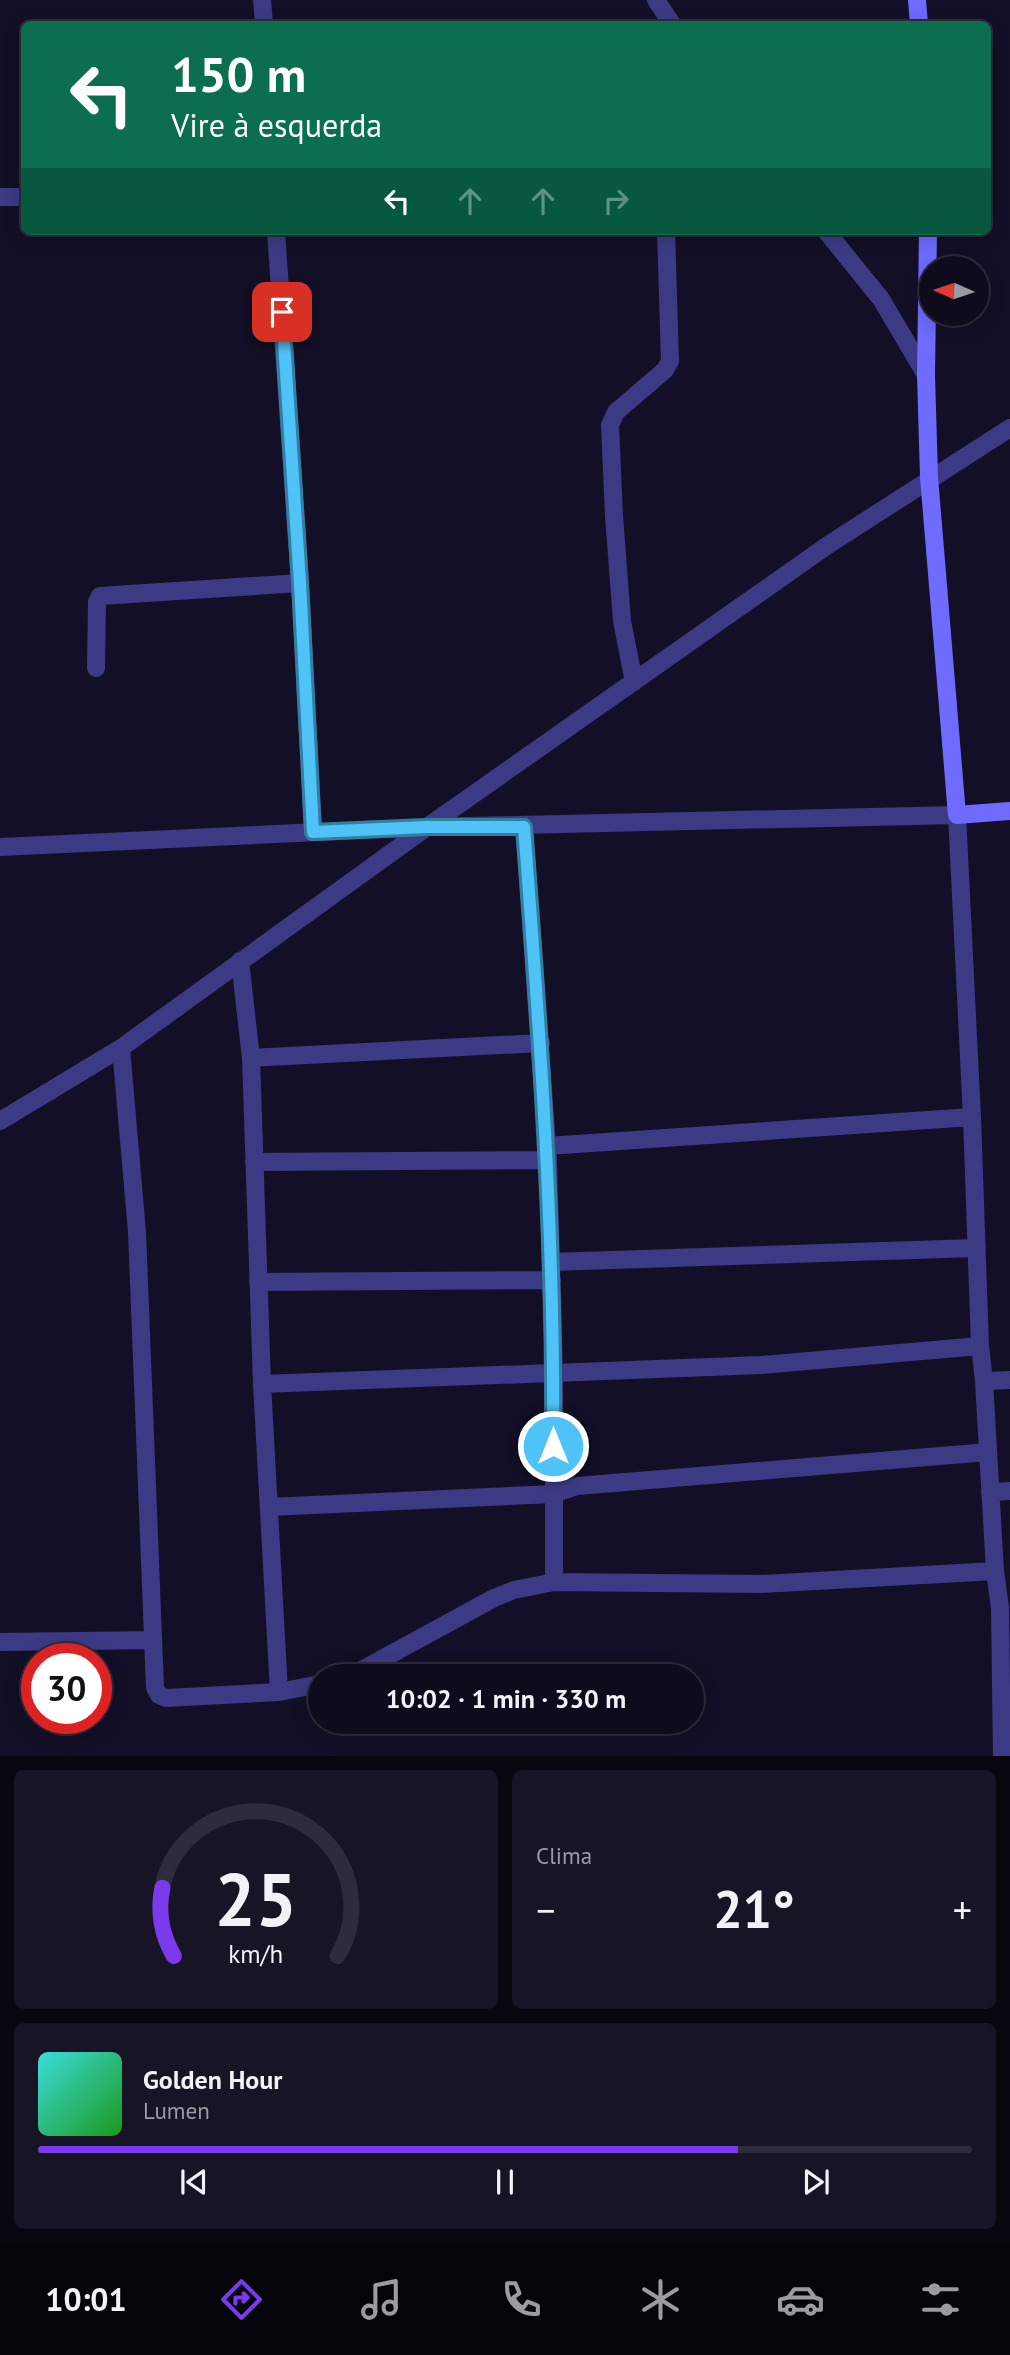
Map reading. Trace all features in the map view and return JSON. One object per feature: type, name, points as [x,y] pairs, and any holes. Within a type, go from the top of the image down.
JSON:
[{"type":"street","points":[[262,0],[264,21]]},
{"type":"street","points":[[656,0],[670,21]]},
{"type":"street","points":[[917,0],[919,21]]},
{"type":"street","points":[[0,197],[21,197]]},
{"type":"street","points":[[276,235],[300,583],[313,832]]},
{"type":"street","points":[[634,682],[622,621],[610,425],[616,412],[664,370],[670,361],[666,235]]},
{"type":"street","points":[[829,235],[881,299],[926,375]]},
{"type":"street","points":[[928,235],[926,375],[929,477],[957,815],[972,1117],[975,1248],[995,1571],[1005,1607],[1002,1756]]},
{"type":"street","points":[[0,1121],[121,1048],[427,827],[828,545],[929,477],[1010,428]]},
{"type":"street","points":[[96,668],[97,602],[100,596],[300,583]]},
{"type":"street","points":[[0,847],[427,827],[524,827],[957,815],[1010,811]]},
{"type":"street","points":[[524,827],[541,1043],[552,1271],[554,1582]]},
{"type":"street","points":[[240,961],[251,1058],[262,1384],[279,1692]]},
{"type":"street","points":[[251,1058],[541,1043]]},
{"type":"street","points":[[121,1048],[137,1232],[155,1688],[159,1695],[166,1698],[279,1692],[308,1686]]},
{"type":"street","points":[[254,1163],[547,1153],[972,1117]]},
{"type":"street","points":[[258,1282],[552,1271],[975,1248]]},
{"type":"street","points":[[262,1384],[761,1366],[980,1346]]},
{"type":"street","points":[[984,1381],[1010,1380]]},
{"type":"street","points":[[269,1507],[553,1494],[577,1486],[988,1452]]},
{"type":"street","points":[[990,1492],[1010,1491]]},
{"type":"street","points":[[373,1664],[494,1598],[514,1590],[554,1582],[760,1584],[995,1571]]},
{"type":"street","points":[[0,1642],[153,1640]]},
{"type":"route","points":[[282,312],[313,832],[427,827],[524,827],[548,1160],[554,1375],[553,1446]]}]
